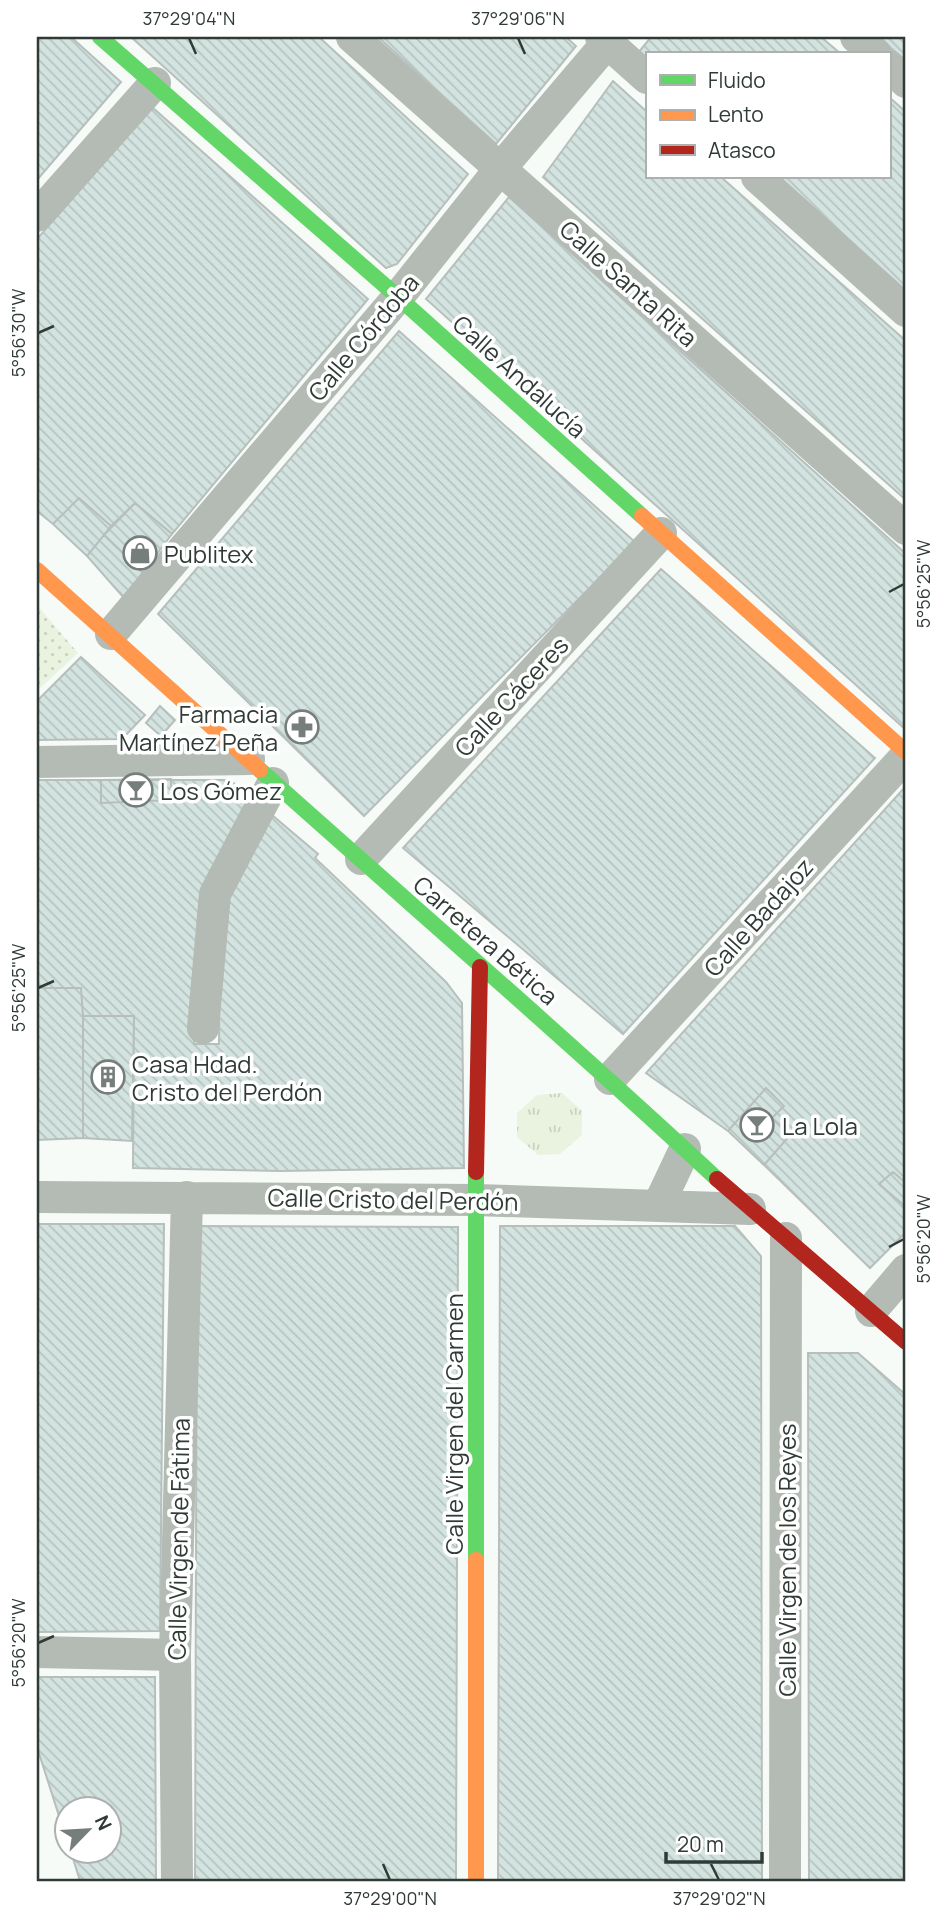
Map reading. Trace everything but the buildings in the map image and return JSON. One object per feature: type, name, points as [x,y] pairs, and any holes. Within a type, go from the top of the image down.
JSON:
[{"type":"street","name":"Calle Andalucía","points":[[100,37],[398,298],[906,754]]},
{"type":"street","name":"Calle Santa Rita","points":[[352,37],[906,529]]},
{"type":"street","points":[[856,37],[874,52]]},
{"type":"street","points":[[607,39],[646,77]]},
{"type":"street","name":"Calle Córdoba","points":[[111,634],[398,298],[607,39]]},
{"type":"street","points":[[890,67],[906,82]]},
{"type":"street","points":[[37,216],[155,83]]},
{"type":"street","points":[[758,178],[906,311]]},
{"type":"street","name":"Calle Cáceres","points":[[361,859],[661,533]]},
{"type":"street","name":"Carretera Bética","points":[[37,570],[480,967],[610,1079],[750,1209],[906,1342]]},
{"type":"street","name":"Calle Badajoz","points":[[610,1079],[906,754]]},
{"type":"street","points":[[37,762],[250,759]]},
{"type":"street","points":[[203,1028],[215,894],[273,783]]},
{"type":"street","name":"Calle Virgen del Carmen","points":[[476,1881],[476,1200],[480,967]]},
{"type":"street","points":[[659,1204],[685,1149]]},
{"type":"street","name":"Calle Cristo del Perdón","points":[[37,1197],[476,1200],[750,1209]]},
{"type":"street","name":"Calle Virgen de Fátima","points":[[177,1881],[175,1656],[187,1197]]},
{"type":"street","name":"Calle Virgen de los Reyes","points":[[785,1881],[786,1238]]},
{"type":"street","points":[[871,1311],[906,1270]]},
{"type":"street","points":[[37,1652],[175,1656]]},
{"type":"green space","points":[[37,605],[78,653],[37,691]]},
{"type":"green space","points":[[562,1093],[582,1111],[582,1135],[560,1154],[538,1155],[517,1137],[517,1113],[537,1095]]},
{"type":"traffic: fast","points":[[100,37],[398,297],[642,516]]},
{"type":"traffic: fast","points":[[260,770],[547,1024],[717,1179]]},
{"type":"traffic: fast","points":[[476,1172],[476,1560]]},
{"type":"traffic: slow","points":[[642,516],[906,752]]},
{"type":"traffic: slow","points":[[37,570],[260,770]]},
{"type":"traffic: slow","points":[[476,1560],[476,1881]]},
{"type":"traffic: jam","points":[[476,1172],[480,967]]},
{"type":"traffic: jam","points":[[717,1179],[906,1342]]},
{"type":"place","name":"Publitex","points":[[140,553]]},
{"type":"place","name":"Farmacia Martínez Peña","points":[[302,727]]},
{"type":"place","name":"Los Gómez","points":[[136,790]]},
{"type":"place","name":"Casa Hdad. Cristo del Perdón","points":[[108,1077]]},
{"type":"place","name":"La Lola","points":[[757,1125]]}]
